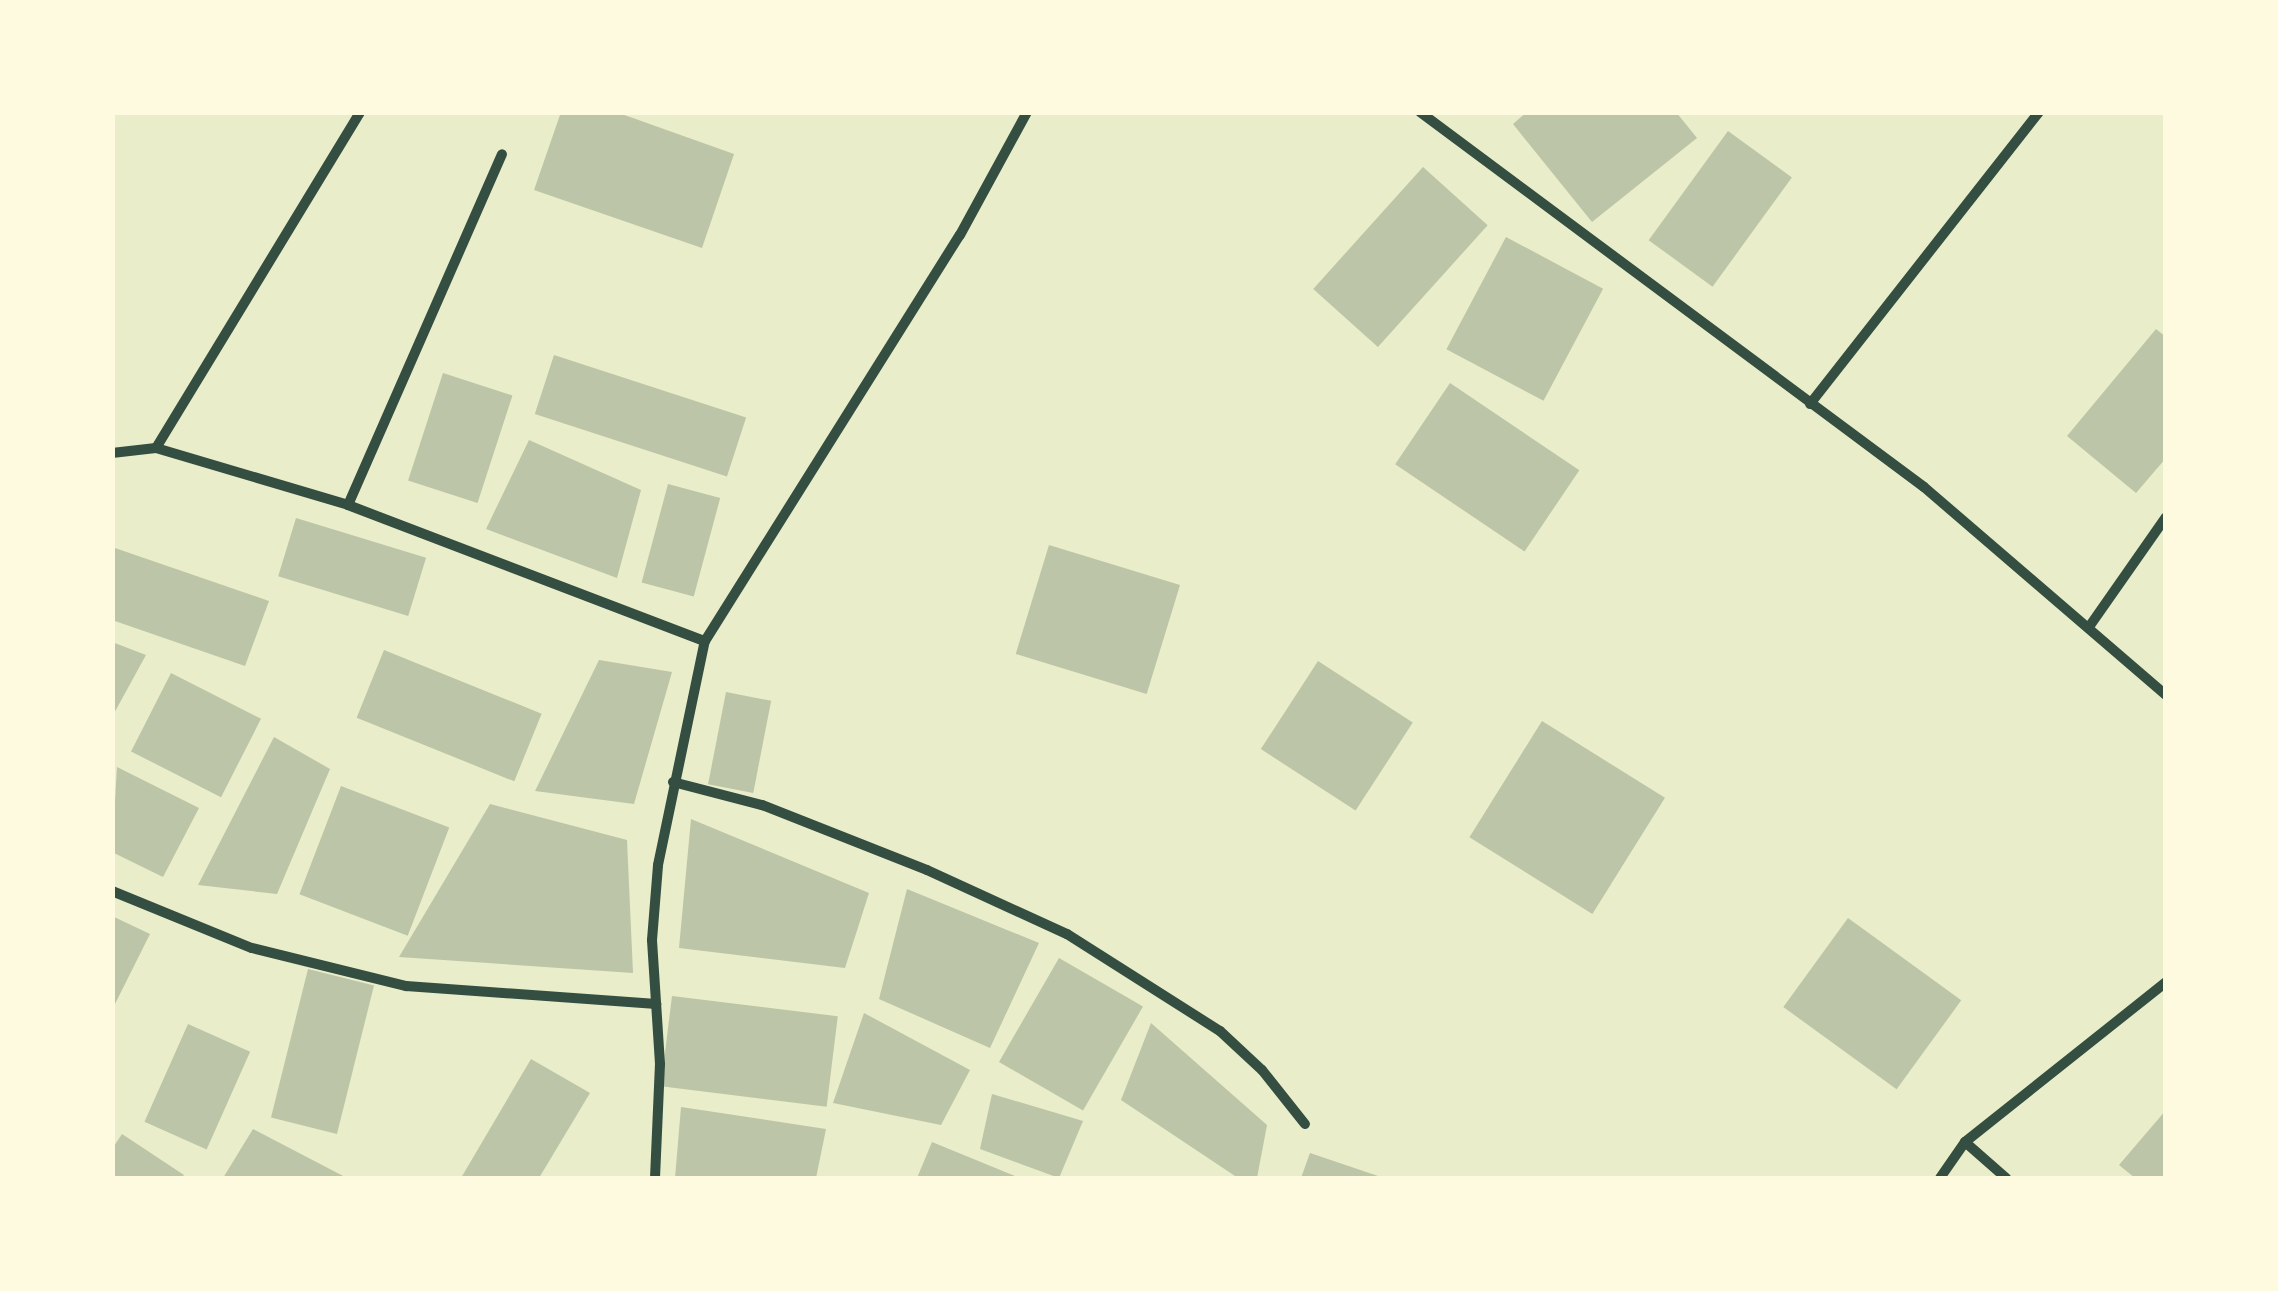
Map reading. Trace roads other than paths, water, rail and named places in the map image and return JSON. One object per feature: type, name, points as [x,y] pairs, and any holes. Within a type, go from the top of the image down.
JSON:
[{"type":"street","points":[[156,448],[360,112]]},
{"type":"street","points":[[655,1178],[656,1004],[652,940],[673,782],[705,641],[960,235],[1027,112]]},
{"type":"street","points":[[1420,112],[1924,487],[2166,695]]},
{"type":"street","points":[[1810,404],[2039,112]]},
{"type":"street","points":[[348,505],[502,154]]},
{"type":"street","points":[[112,453],[156,448],[348,505],[705,641]]},
{"type":"street","points":[[2089,627],[2166,517]]},
{"type":"street","points":[[673,782],[780,812],[1067,934],[1220,1030],[1262,1070],[1305,1124]]},
{"type":"street","points":[[112,891],[252,948],[406,986],[656,1004]]},
{"type":"street","points":[[1940,1178],[1966,1142],[2166,982]]},
{"type":"street","points":[[1966,1142],[2006,1178]]}]
